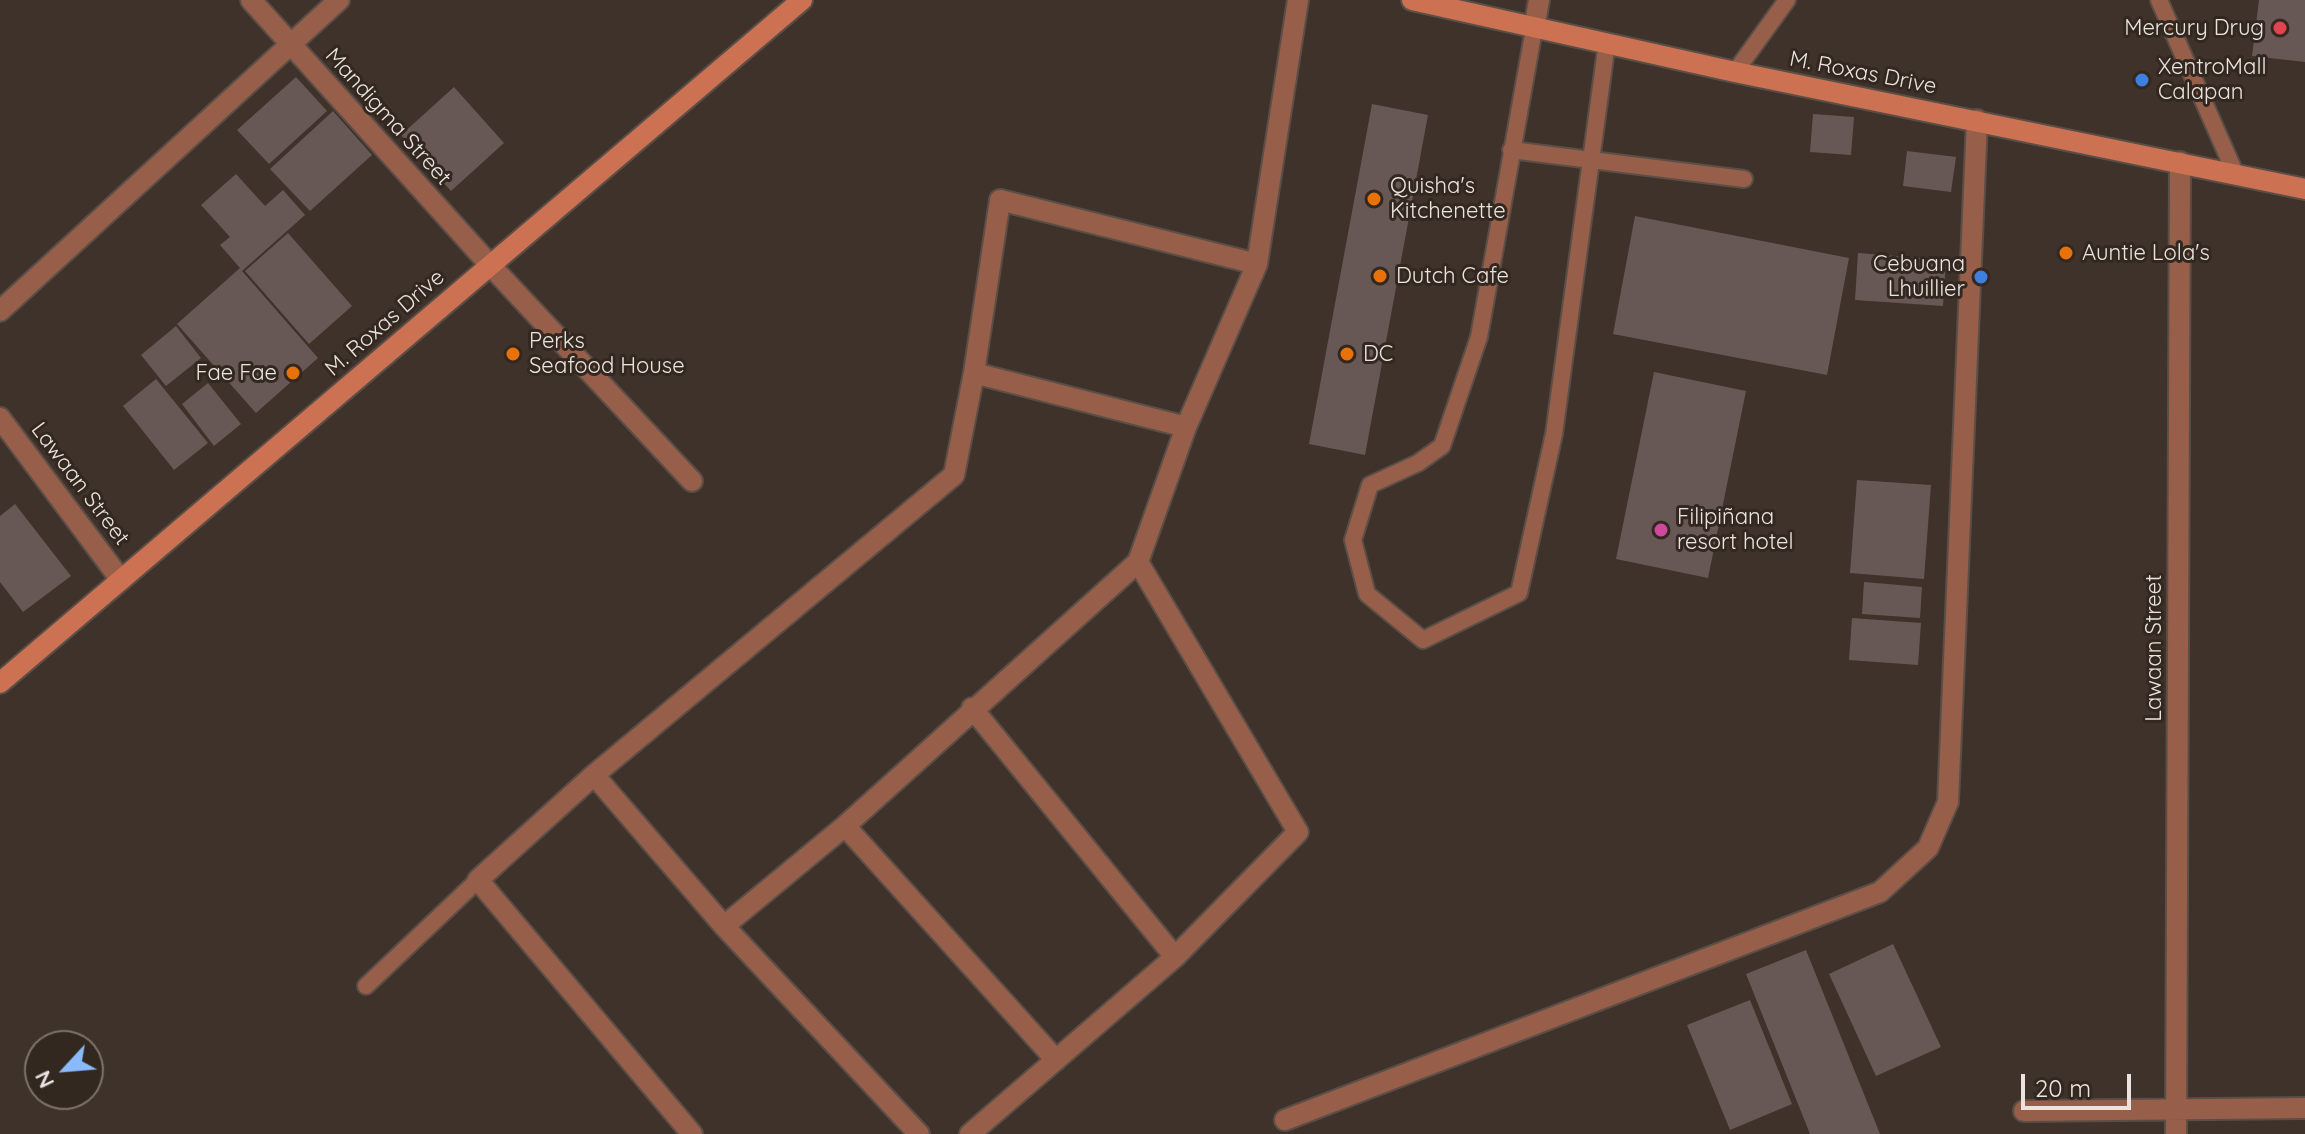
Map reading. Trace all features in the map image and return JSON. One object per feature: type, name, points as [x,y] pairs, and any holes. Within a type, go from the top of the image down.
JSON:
[{"type":"main road","name":"M. Roxas Drive","points":[[0,683],[802,0]]},
{"type":"main road","name":"M. Roxas Drive","points":[[1412,0],[1479,8],[1534,29],[2305,189]]},
{"type":"street","name":"Mandigma Street","points":[[251,0],[490,265],[692,481]]},
{"type":"street","points":[[0,311],[339,0]]},
{"type":"street","points":[[724,926],[845,826],[972,708],[1138,562],[1186,427],[1257,264],[1298,0]]},
{"type":"street","points":[[1534,29],[1539,0]]},
{"type":"street","points":[[1285,1120],[1880,892],[1928,848],[1948,802],[1977,120]]},
{"type":"street","name":"Lawaan Street","points":[[2176,1134],[2180,162]]},
{"type":"street","points":[[692,1134],[478,880],[594,775],[954,475],[974,373],[1000,200],[1257,264]]},
{"type":"street","points":[[974,373],[1186,427]]},
{"type":"street","name":"Lawaan Street","points":[[0,418],[121,580]]},
{"type":"street","points":[[970,1134],[1175,957],[1298,832],[1138,562]]},
{"type":"street","points":[[972,708],[1175,957]]},
{"type":"street","points":[[594,775],[724,926],[919,1134]]},
{"type":"street","points":[[845,826],[1056,1060]]},
{"type":"street","points":[[2024,1111],[2305,1108]]},
{"type":"lane","points":[[1735,72],[1787,0]]},
{"type":"lane","points":[[2159,0],[2236,175]]},
{"type":"lane","points":[[1534,29],[1479,337],[1442,446],[1418,463],[1370,485],[1353,540],[1367,594],[1423,640],[1519,593],[1554,434],[1607,42]]},
{"type":"lane","points":[[1511,150],[1744,179]]},
{"type":"lane","points":[[366,986],[478,880]]},
{"type":"building","name":"Mercury Drug","points":[[2259,0],[2305,0],[2305,62],[2252,56]]},
{"type":"building","points":[[296,77],[327,111],[269,164],[237,130]]},
{"type":"building","points":[[454,87],[504,143],[451,191],[401,135]]},
{"type":"building","points":[[1372,104],[1428,115],[1365,455],[1309,444]]},
{"type":"building","points":[[333,111],[372,155],[310,211],[270,169]]},
{"type":"building","points":[[1813,114],[1854,117],[1851,155],[1810,152]]},
{"type":"building","points":[[1907,151],[1956,157],[1951,192],[1903,186]]},
{"type":"building","points":[[236,174],[265,206],[283,190],[305,215],[242,271],[318,358],[256,413],[177,324],[240,268],[220,245],[230,237],[201,205]]},
{"type":"building","points":[[1635,216],[1849,258],[1827,375],[1613,334]]},
{"type":"building","points":[[288,233],[352,306],[309,344],[245,271]]},
{"type":"building","points":[[1858,253],[1946,260],[1943,306],[1855,300]]},
{"type":"building","points":[[176,326],[201,358],[166,386],[141,355]]},
{"type":"building","points":[[1654,372],[1746,391],[1708,578],[1616,559]]},
{"type":"building","points":[[156,379],[208,443],[174,470],[123,406]]},
{"type":"building","points":[[208,383],[241,424],[214,446],[182,404]]},
{"type":"building","points":[[1857,480],[1931,485],[1924,579],[1850,573]]},
{"type":"building","points":[[15,504],[71,576],[23,612],[0,582],[0,516]]},
{"type":"building","points":[[1864,582],[1922,587],[1920,618],[1862,614]]},
{"type":"building","points":[[1852,618],[1921,623],[1918,665],[1849,660]]},
{"type":"building","points":[[1893,944],[1941,1047],[1876,1076],[1829,974]]},
{"type":"building","points":[[1806,950],[1880,1134],[1810,1134],[1746,974]]},
{"type":"building","points":[[1750,1000],[1792,1104],[1730,1130],[1687,1025]]},
{"type":"place","name":"Mercury Drug","points":[[2280,28]]},
{"type":"place","name":"XentroMall Calapan","points":[[2142,80]]},
{"type":"place","name":"Quisha's Kitchenette","points":[[1374,199]]},
{"type":"place","name":"Auntie Lola's","points":[[2066,253]]},
{"type":"place","name":"Dutch Cafe","points":[[1380,276]]},
{"type":"place","name":"Cebuana Lhuillier","points":[[1981,277]]},
{"type":"place","name":"Perks Seafood House","points":[[513,354]]},
{"type":"place","name":"DC","points":[[1347,354]]},
{"type":"place","name":"Fae Fae","points":[[293,373]]},
{"type":"place","name":"Filipiñana resort hotel","points":[[1661,530]]}]
